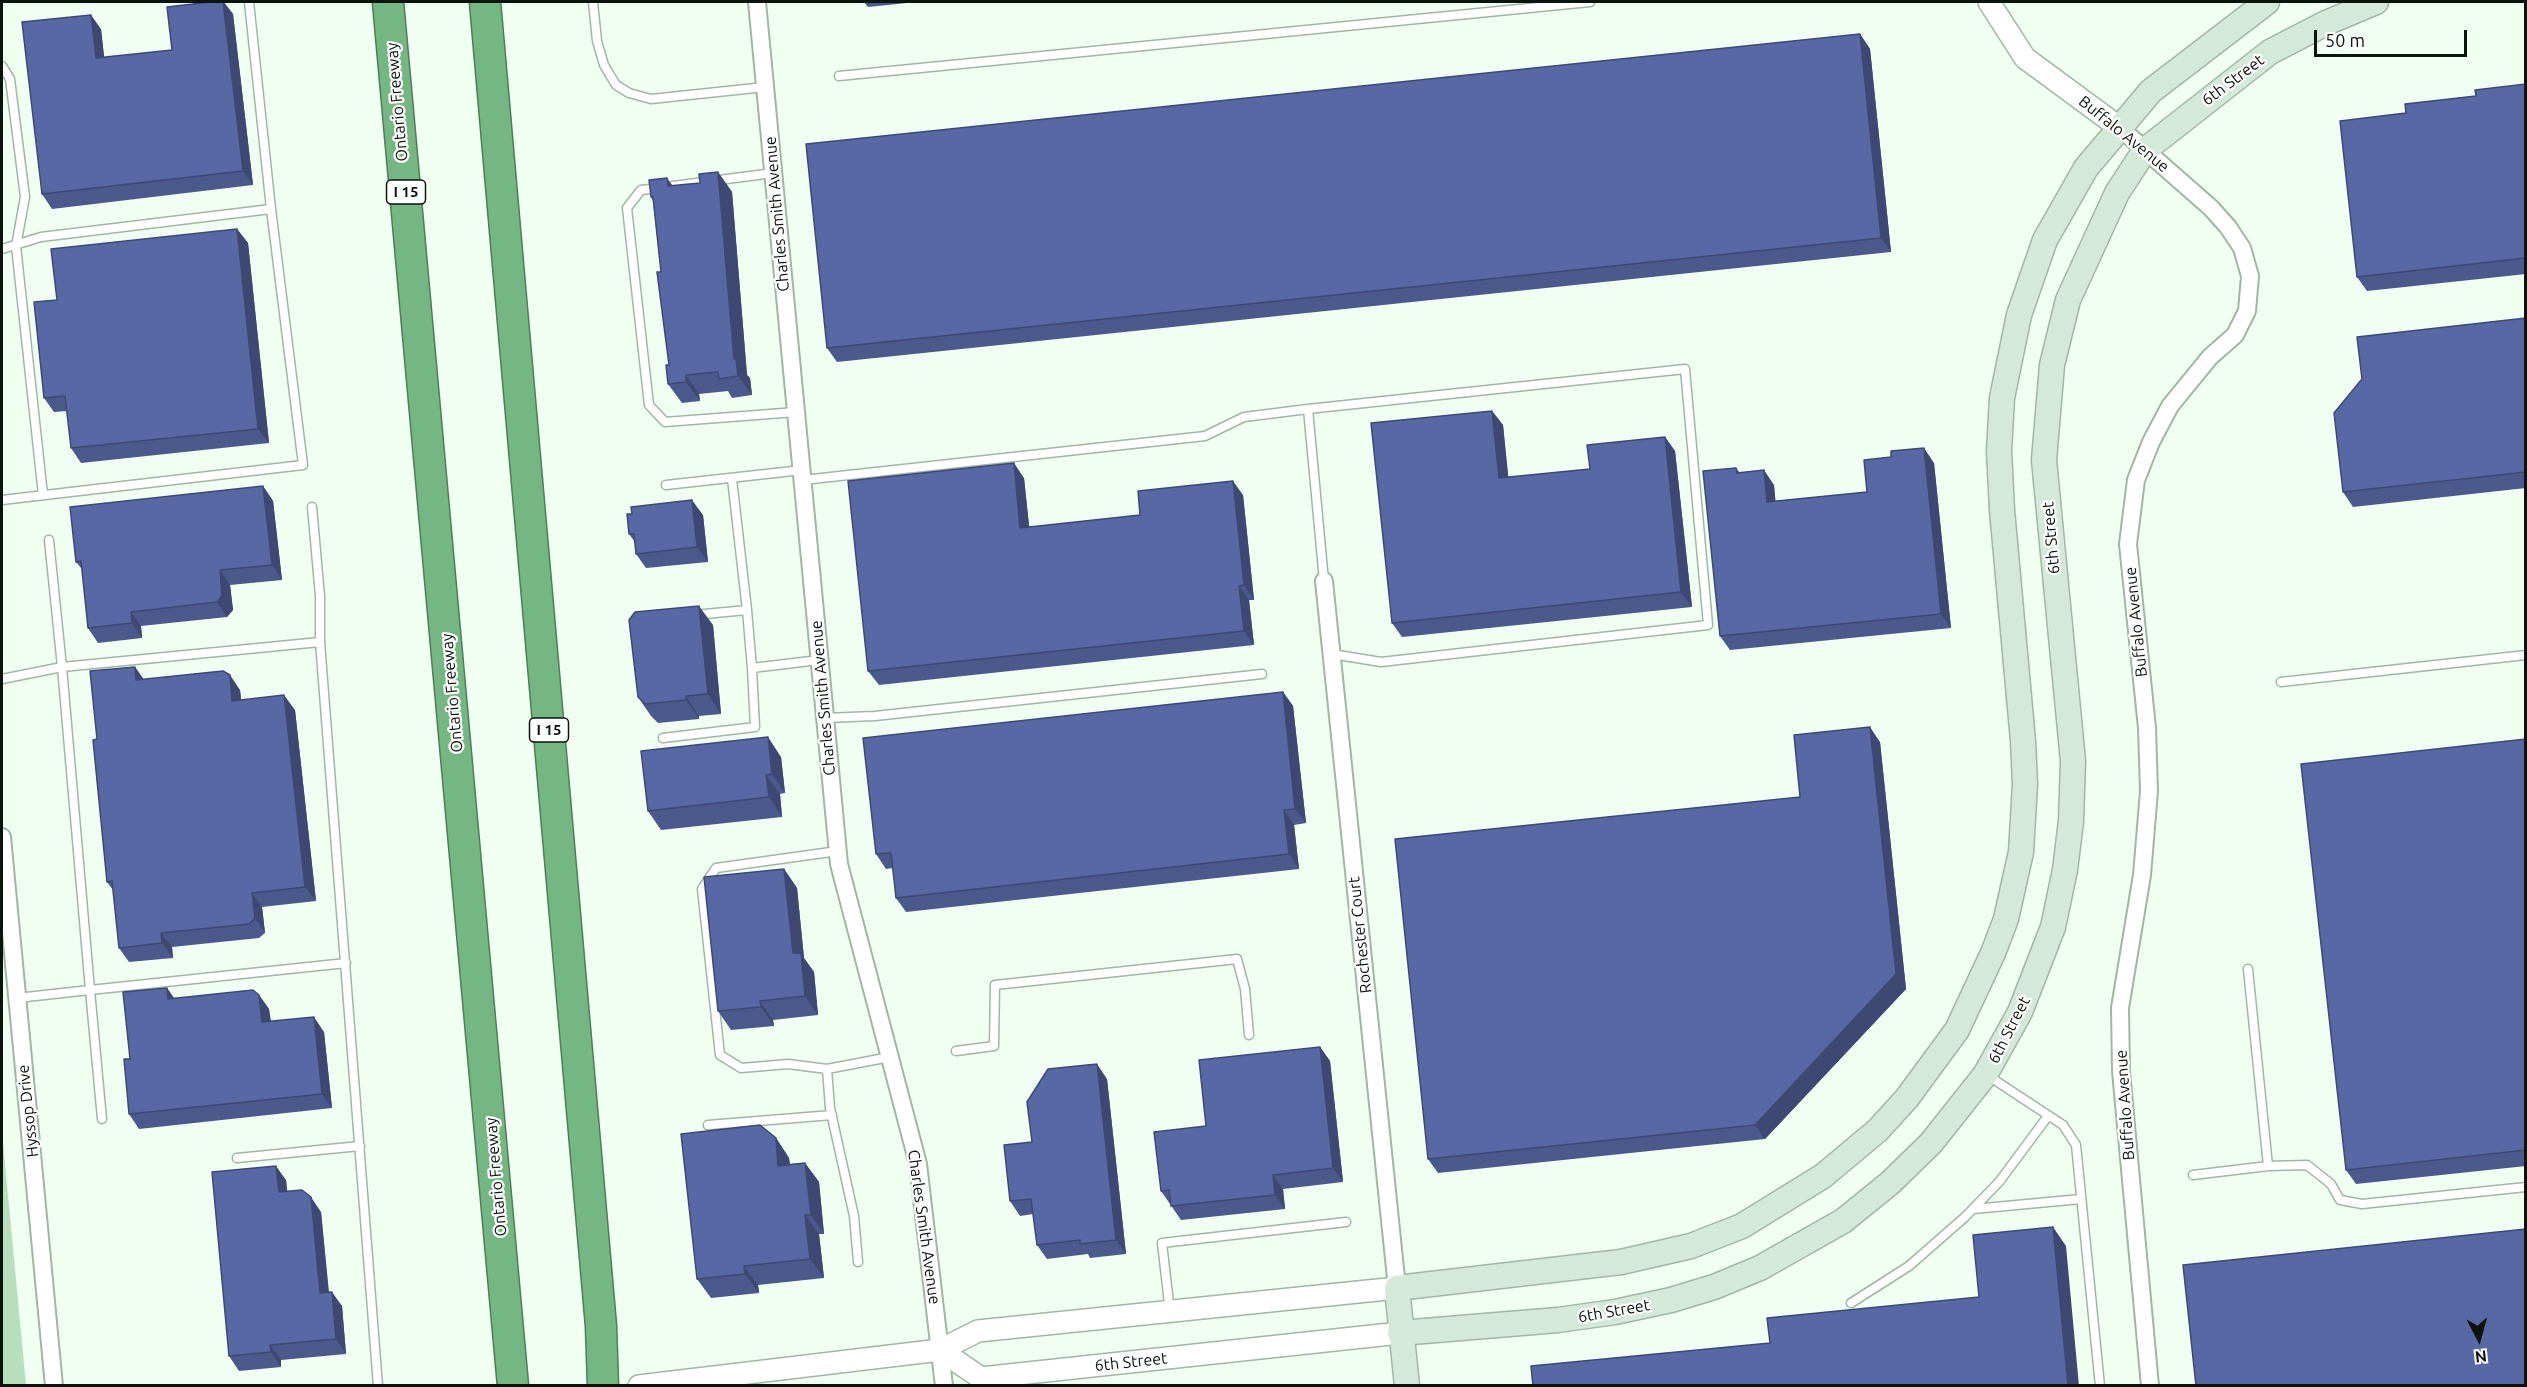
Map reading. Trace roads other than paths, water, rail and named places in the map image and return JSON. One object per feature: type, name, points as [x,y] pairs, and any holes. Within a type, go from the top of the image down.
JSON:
[{"type":"highway","name":"Ontario Freeway","points":[[388,2],[510,1324],[513,1386]]},
{"type":"highway","name":"I 15","points":[[485,2],[601,1326],[603,1386]]},
{"type":"main road","points":[[1407,1386],[1400,1333],[1398,1288],[1621,1262],[1691,1246],[1742,1226],[1823,1176],[1878,1130],[1907,1098],[1957,1030],[1981,982],[2006,919],[2022,852],[2023,741],[2001,510],[1999,451],[2002,398],[2019,315],[2045,240],[2086,168],[2151,91],[2267,2]]},
{"type":"main road","name":"6th Street","points":[[1400,1333],[1558,1320],[1615,1312],[1681,1297],[1760,1268],[1843,1221],[1890,1183],[1931,1143],[1985,1075],[2020,1012],[2053,927],[2072,821],[2073,761],[2044,460],[2052,365],[2063,316],[2082,265],[2117,193],[2145,150],[2270,52],[2326,23],[2376,2]]},
{"type":"street","name":"Charles Smith Avenue","points":[[758,2],[839,864],[918,1164],[944,1386]]},
{"type":"street","name":"Buffalo Avenue","points":[[1989,2],[2025,58],[2120,128],[2228,226],[2242,248],[2250,276],[2247,311],[2235,334],[2210,357],[2170,406],[2151,442],[2136,480],[2128,544],[2147,728],[2149,791],[2142,875],[2120,1008],[2121,1071],[2150,1386]]},
{"type":"street","name":"Rochester Court","points":[[1324,581],[1398,1288]]},
{"type":"street","name":"Hyssop Drive","points":[[2,837],[54,1386]]},
{"type":"street","points":[[639,1386],[940,1350],[978,1331],[1398,1288]]},
{"type":"street","name":"6th Street","points":[[940,1350],[981,1378],[1400,1333]]},
{"type":"lane","points":[[2,500],[303,465],[271,209],[249,2]]},
{"type":"lane","points":[[593,2],[597,41],[604,65],[616,85],[629,93],[651,99],[765,87]]},
{"type":"lane","points":[[840,76],[1590,2]]},
{"type":"lane","points":[[2,66],[10,79],[25,197],[16,246],[43,495]]},
{"type":"lane","points":[[774,174],[642,190],[627,208],[649,405],[665,422],[796,412]]},
{"type":"lane","points":[[2,249],[41,237],[271,209]]},
{"type":"lane","points":[[666,485],[732,478],[802,475],[1205,436],[1244,417],[1684,369],[1708,625],[1381,662],[1332,654]]},
{"type":"lane","points":[[1308,409],[1324,581]]},
{"type":"lane","points":[[663,738],[755,727],[747,610],[732,478]]},
{"type":"lane","points":[[312,507],[320,596],[320,642],[378,1386]]},
{"type":"lane","points":[[49,540],[102,1119]]},
{"type":"lane","points":[[688,616],[747,610]]},
{"type":"lane","points":[[2,679],[62,667],[320,642]]},
{"type":"lane","points":[[2281,682],[2526,655]]},
{"type":"lane","points":[[752,668],[819,660]]},
{"type":"lane","points":[[825,718],[874,716],[1262,674]]},
{"type":"lane","points":[[838,851],[716,868],[702,889],[720,1055],[741,1068],[789,1064],[827,1070],[890,1057]]},
{"type":"lane","points":[[956,1051],[993,1046],[995,985],[1237,959],[1245,989],[1248,1035]]},
{"type":"lane","points":[[17,998],[346,963]]},
{"type":"lane","points":[[2248,969],[2268,1166]]},
{"type":"lane","points":[[827,1070],[832,1115],[854,1216],[858,1262]]},
{"type":"lane","points":[[1985,1075],[2063,1125],[2076,1146],[2100,1386]]},
{"type":"lane","points":[[708,1125],[832,1115]]},
{"type":"lane","points":[[1851,1303],[1909,1266],[1973,1209],[1999,1182],[2048,1116]]},
{"type":"lane","points":[[237,1158],[360,1146]]},
{"type":"lane","points":[[2193,1175],[2268,1166],[2307,1165],[2331,1184],[2340,1200],[2362,1204],[2526,1186]]},
{"type":"lane","points":[[1973,1209],[2081,1199]]},
{"type":"lane","points":[[1170,1312],[1162,1243],[1346,1222]]}]
